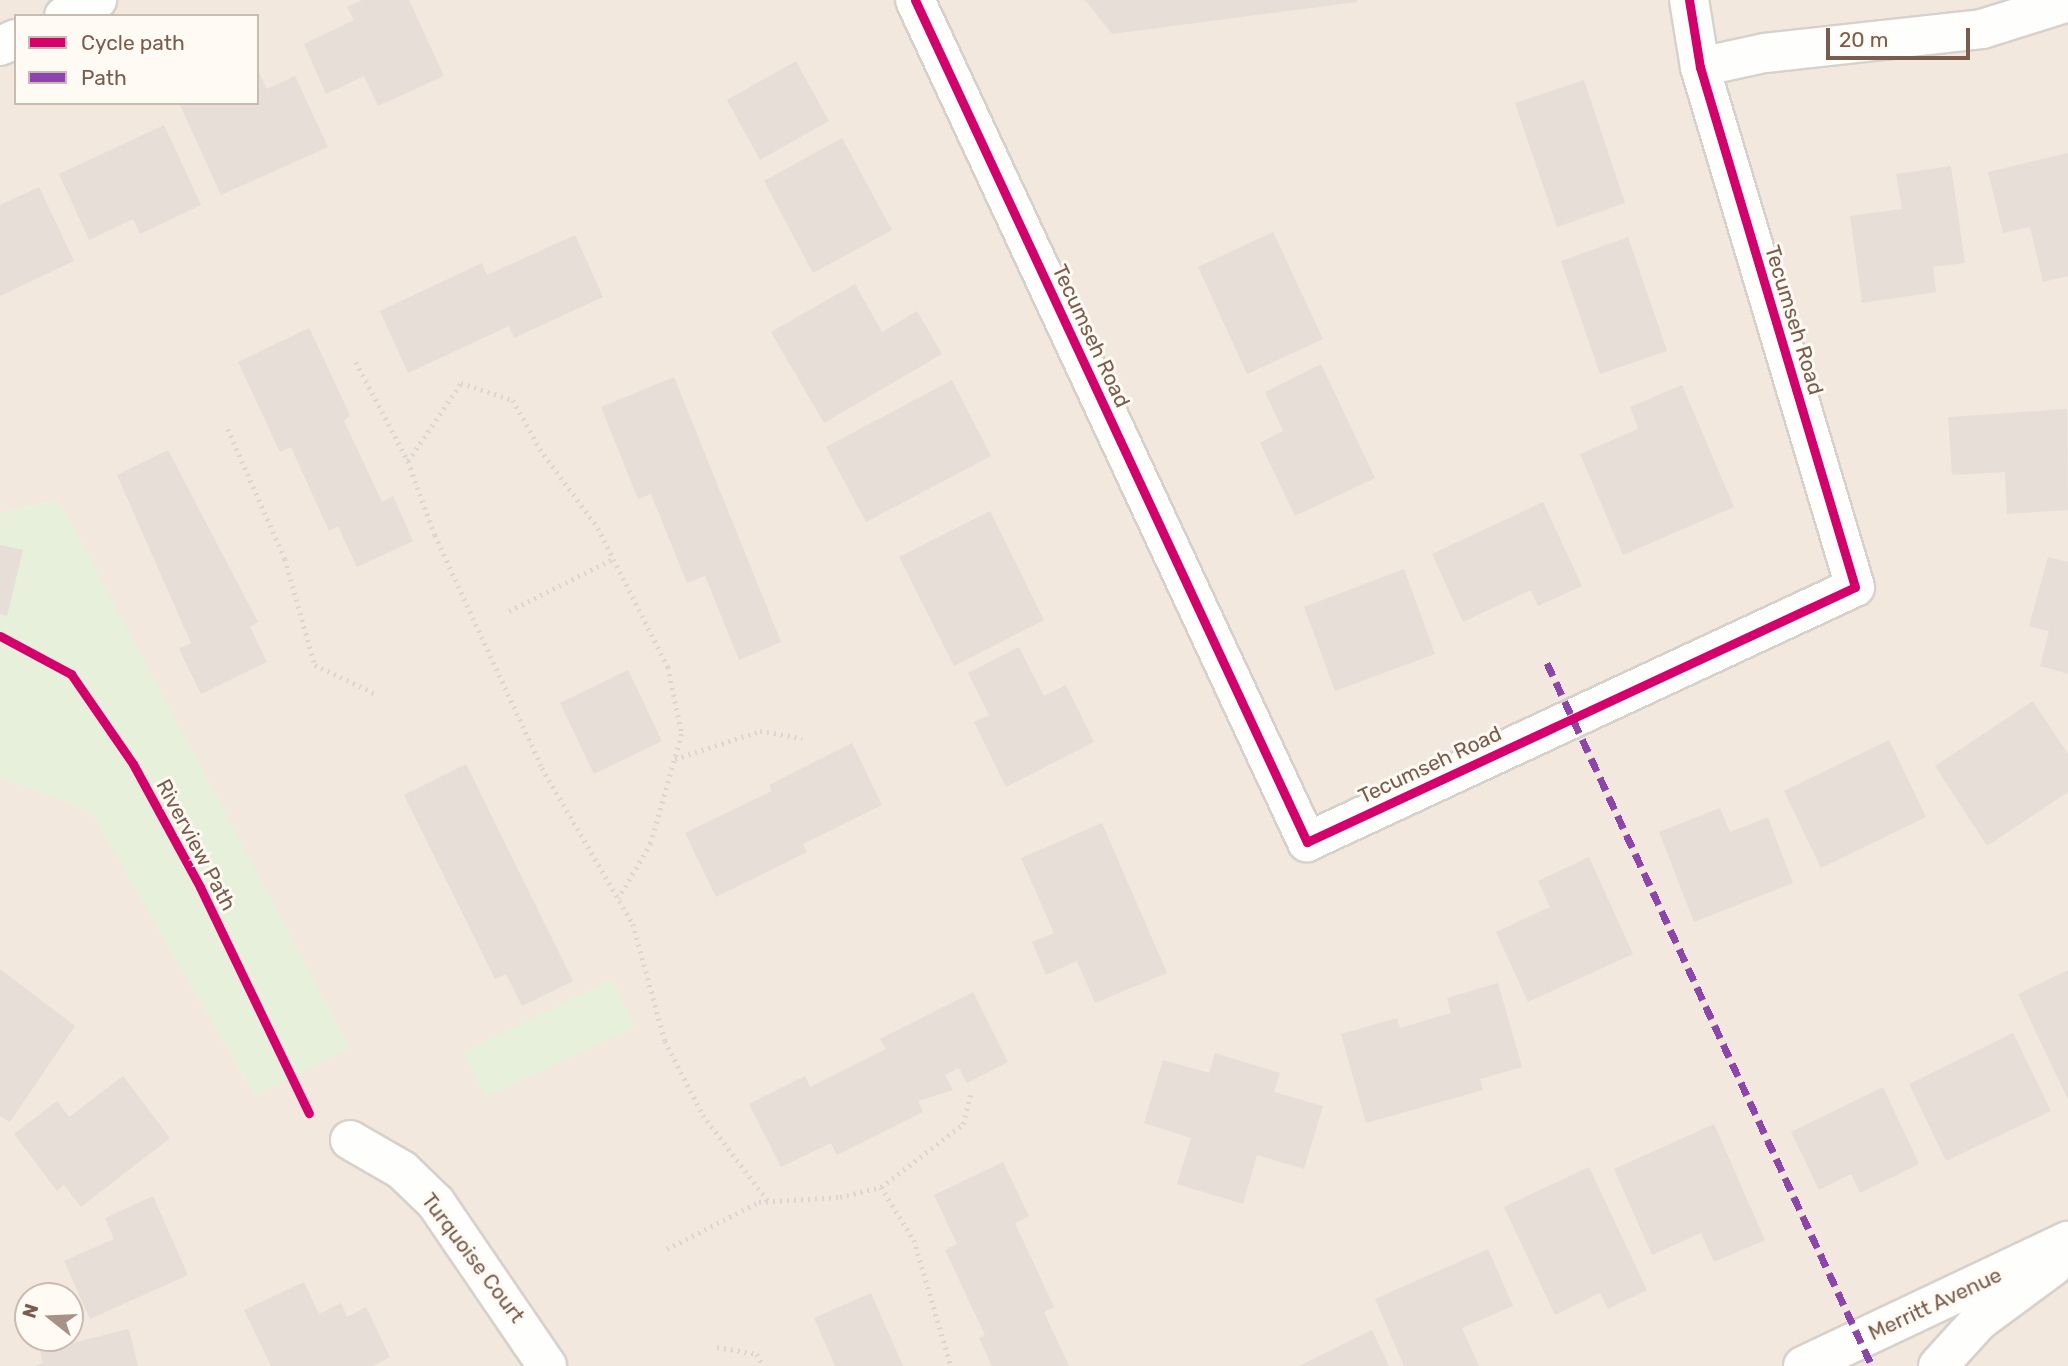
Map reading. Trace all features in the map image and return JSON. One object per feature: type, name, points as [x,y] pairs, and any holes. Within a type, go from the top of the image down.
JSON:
[{"type":"street","points":[[68,14],[97,0]]},
{"type":"street","name":"Tecumseh Road","points":[[915,0],[1307,842],[1855,587],[1700,67],[1689,0]]},
{"type":"street","points":[[1700,67],[1765,53],[1982,29],[2068,2]]},
{"type":"street","name":"Turquoise Court","points":[[350,1140],[402,1170],[436,1203],[547,1366]]},
{"type":"street","name":"Merritt Avenue","points":[[1802,1366],[2068,1241]]},
{"type":"street","points":[[1938,1366],[1979,1321],[2068,1256]]},
{"type":"path","points":[[356,362],[408,461],[440,547],[542,768],[633,924],[665,1041],[703,1115],[768,1201]]},
{"type":"path","points":[[408,461],[461,383],[513,400],[540,449],[598,528],[668,667],[682,734],[651,843],[619,899]]},
{"type":"path","points":[[228,429],[285,559],[315,665],[378,695]]},
{"type":"path","points":[[509,611],[613,559]]},
{"type":"path","points":[[674,759],[760,731],[802,738]]},
{"type":"path","points":[[667,1249],[768,1201],[840,1197],[881,1187],[963,1124],[970,1095]]},
{"type":"path","points":[[881,1187],[914,1240],[951,1366]]},
{"type":"path","points":[[717,1347],[757,1354],[764,1366]]},
{"type":"shaded area","points":[[0,0],[2068,0],[2068,1366],[0,1366],[0,777],[91,811],[255,1097],[59,500],[0,513]]},
{"type":"green space","points":[[59,500],[350,1048],[255,1097],[91,812],[0,777],[0,513]]},
{"type":"green space","points":[[612,979],[635,1027],[486,1097],[463,1052]]},
{"type":"building","points":[[362,0],[409,0],[444,76],[378,106],[364,76],[326,94],[304,44],[354,20],[347,7]]},
{"type":"building","points":[[1085,0],[1357,0],[1357,2],[1112,34]]},
{"type":"building","points":[[796,61],[829,121],[760,160],[727,100]]},
{"type":"building","points":[[259,72],[267,89],[295,76],[328,147],[221,195],[180,105],[259,105]]},
{"type":"building","points":[[1584,80],[1625,203],[1557,227],[1515,103]]},
{"type":"building","points":[[164,125],[201,205],[140,234],[133,219],[89,240],[59,174]]},
{"type":"building","points":[[842,138],[892,230],[813,273],[764,181]]},
{"type":"building","points":[[2068,153],[2068,276],[2043,282],[2030,227],[2003,233],[1988,172]]},
{"type":"building","points":[[1951,166],[1965,263],[1933,267],[1936,292],[1862,303],[1850,216],[1902,209],[1896,174]]},
{"type":"building","points":[[39,187],[74,261],[0,296],[0,205]]},
{"type":"building","points":[[1273,232],[1323,339],[1247,374],[1198,267]]},
{"type":"building","points":[[575,235],[603,297],[514,338],[509,326],[408,373],[380,311],[482,263],[487,275]]},
{"type":"building","points":[[1628,237],[1667,351],[1600,374],[1561,261]]},
{"type":"building","points":[[855,284],[882,332],[917,311],[942,354],[824,423],[771,332]]},
{"type":"building","points":[[309,328],[350,415],[344,421],[382,502],[393,496],[413,541],[357,567],[338,526],[329,531],[291,447],[280,452],[238,362]]},
{"type":"building","points":[[1321,364],[1375,478],[1295,516],[1260,443],[1283,431],[1265,392]]},
{"type":"building","points":[[674,377],[781,642],[739,660],[705,576],[687,583],[651,494],[638,499],[601,407]]},
{"type":"building","points":[[952,380],[991,456],[866,522],[826,447]]},
{"type":"building","points":[[1682,385],[1734,507],[1623,555],[1580,454],[1638,429],[1630,407]]},
{"type":"building","points":[[2067,409],[2068,510],[2007,514],[2005,472],[1952,475],[1948,417]]},
{"type":"building","points":[[168,450],[258,622],[250,627],[267,662],[201,694],[179,649],[191,643],[117,475]]},
{"type":"building","points":[[1543,502],[1582,586],[1538,606],[1531,590],[1463,622],[1432,554]]},
{"type":"building","points":[[990,511],[1044,620],[954,666],[899,557]]},
{"type":"building","points":[[0,545],[23,550],[7,616],[0,614]]},
{"type":"building","points":[[2048,557],[2068,562],[2068,674],[2040,666],[2049,631],[2029,626]]},
{"type":"building","points":[[1404,569],[1435,654],[1335,691],[1304,607]]},
{"type":"building","points":[[1019,647],[1044,696],[1066,685],[1094,742],[1006,787],[974,722],[989,715],[968,673]]},
{"type":"building","points":[[628,670],[662,741],[594,774],[560,703]]},
{"type":"building","points":[[2033,701],[2068,754],[2068,792],[1987,846],[1935,766]]},
{"type":"building","points":[[1889,740],[1926,817],[1821,868],[1784,791]]},
{"type":"building","points":[[852,743],[882,805],[803,844],[807,852],[716,897],[685,833],[772,791],[769,785]]},
{"type":"building","points":[[466,764],[573,981],[522,1006],[506,974],[495,979],[404,795]]},
{"type":"building","points":[[1720,808],[1730,832],[1768,817],[1793,883],[1694,922],[1659,832]]},
{"type":"building","points":[[1102,823],[1167,973],[1095,1003],[1077,961],[1046,975],[1032,942],[1054,933],[1021,858]]},
{"type":"building","points":[[1589,857],[1633,954],[1528,1002],[1496,932],[1550,907],[1538,881]]},
{"type":"building","points":[[0,969],[75,1026],[10,1122],[0,1116]]},
{"type":"building","points":[[2068,970],[2068,1100],[2018,994]]},
{"type":"building","points":[[1498,983],[1522,1067],[1480,1079],[1483,1090],[1366,1123],[1341,1034],[1397,1018],[1400,1028],[1451,1013],[1447,998]]},
{"type":"building","points":[[973,992],[1008,1062],[967,1083],[959,1068],[945,1075],[953,1090],[918,1101],[923,1112],[837,1155],[831,1143],[781,1167],[749,1104],[805,1076],[810,1087],[886,1049],[880,1039]]},
{"type":"building","points":[[2013,1033],[2051,1111],[1946,1161],[1909,1084]]},
{"type":"building","points":[[1215,1053],[1280,1073],[1274,1092],[1323,1106],[1304,1169],[1257,1155],[1243,1204],[1177,1184],[1191,1138],[1144,1123],[1163,1060],[1209,1073]]},
{"type":"building","points":[[123,1076],[170,1138],[81,1207],[64,1185],[57,1191],[14,1134],[57,1101],[69,1117]]},
{"type":"building","points":[[1883,1087],[1919,1164],[1860,1193],[1851,1174],[1819,1190],[1791,1132]]},
{"type":"building","points":[[1714,1124],[1765,1240],[1714,1262],[1701,1233],[1652,1255],[1614,1169]]},
{"type":"building","points":[[1003,1162],[1029,1216],[1015,1223],[1054,1307],[1044,1312],[1069,1366],[992,1366],[979,1338],[985,1335],[945,1250],[957,1244],[934,1195]]},
{"type":"building","points":[[1589,1167],[1647,1290],[1608,1309],[1600,1293],[1555,1315],[1504,1207]]},
{"type":"building","points":[[153,1196],[188,1275],[90,1319],[84,1306],[84,1282],[73,1282],[64,1261],[114,1239],[105,1218]]},
{"type":"building","points":[[1488,1249],[1513,1306],[1462,1328],[1479,1366],[1404,1366],[1375,1299]]},
{"type":"building","points":[[304,1282],[319,1314],[341,1303],[347,1317],[366,1307],[390,1357],[372,1366],[271,1366],[244,1310]]},
{"type":"building","points":[[871,1293],[903,1366],[835,1366],[814,1318]]},
{"type":"building","points":[[129,1329],[138,1366],[35,1366],[43,1363],[40,1352],[84,1352],[84,1340]]},
{"type":"building","points":[[1372,1330],[1389,1366],[1299,1366]]},
{"type":"marked path","points":[[1547,663],[1872,1366]]},
{"type":"cycle path","points":[[915,0],[1307,842],[1855,587],[1700,67],[1689,0]]},
{"type":"cycle path","name":"Riverview Path","points":[[0,636],[71,674],[133,764],[200,887],[309,1113]]}]
